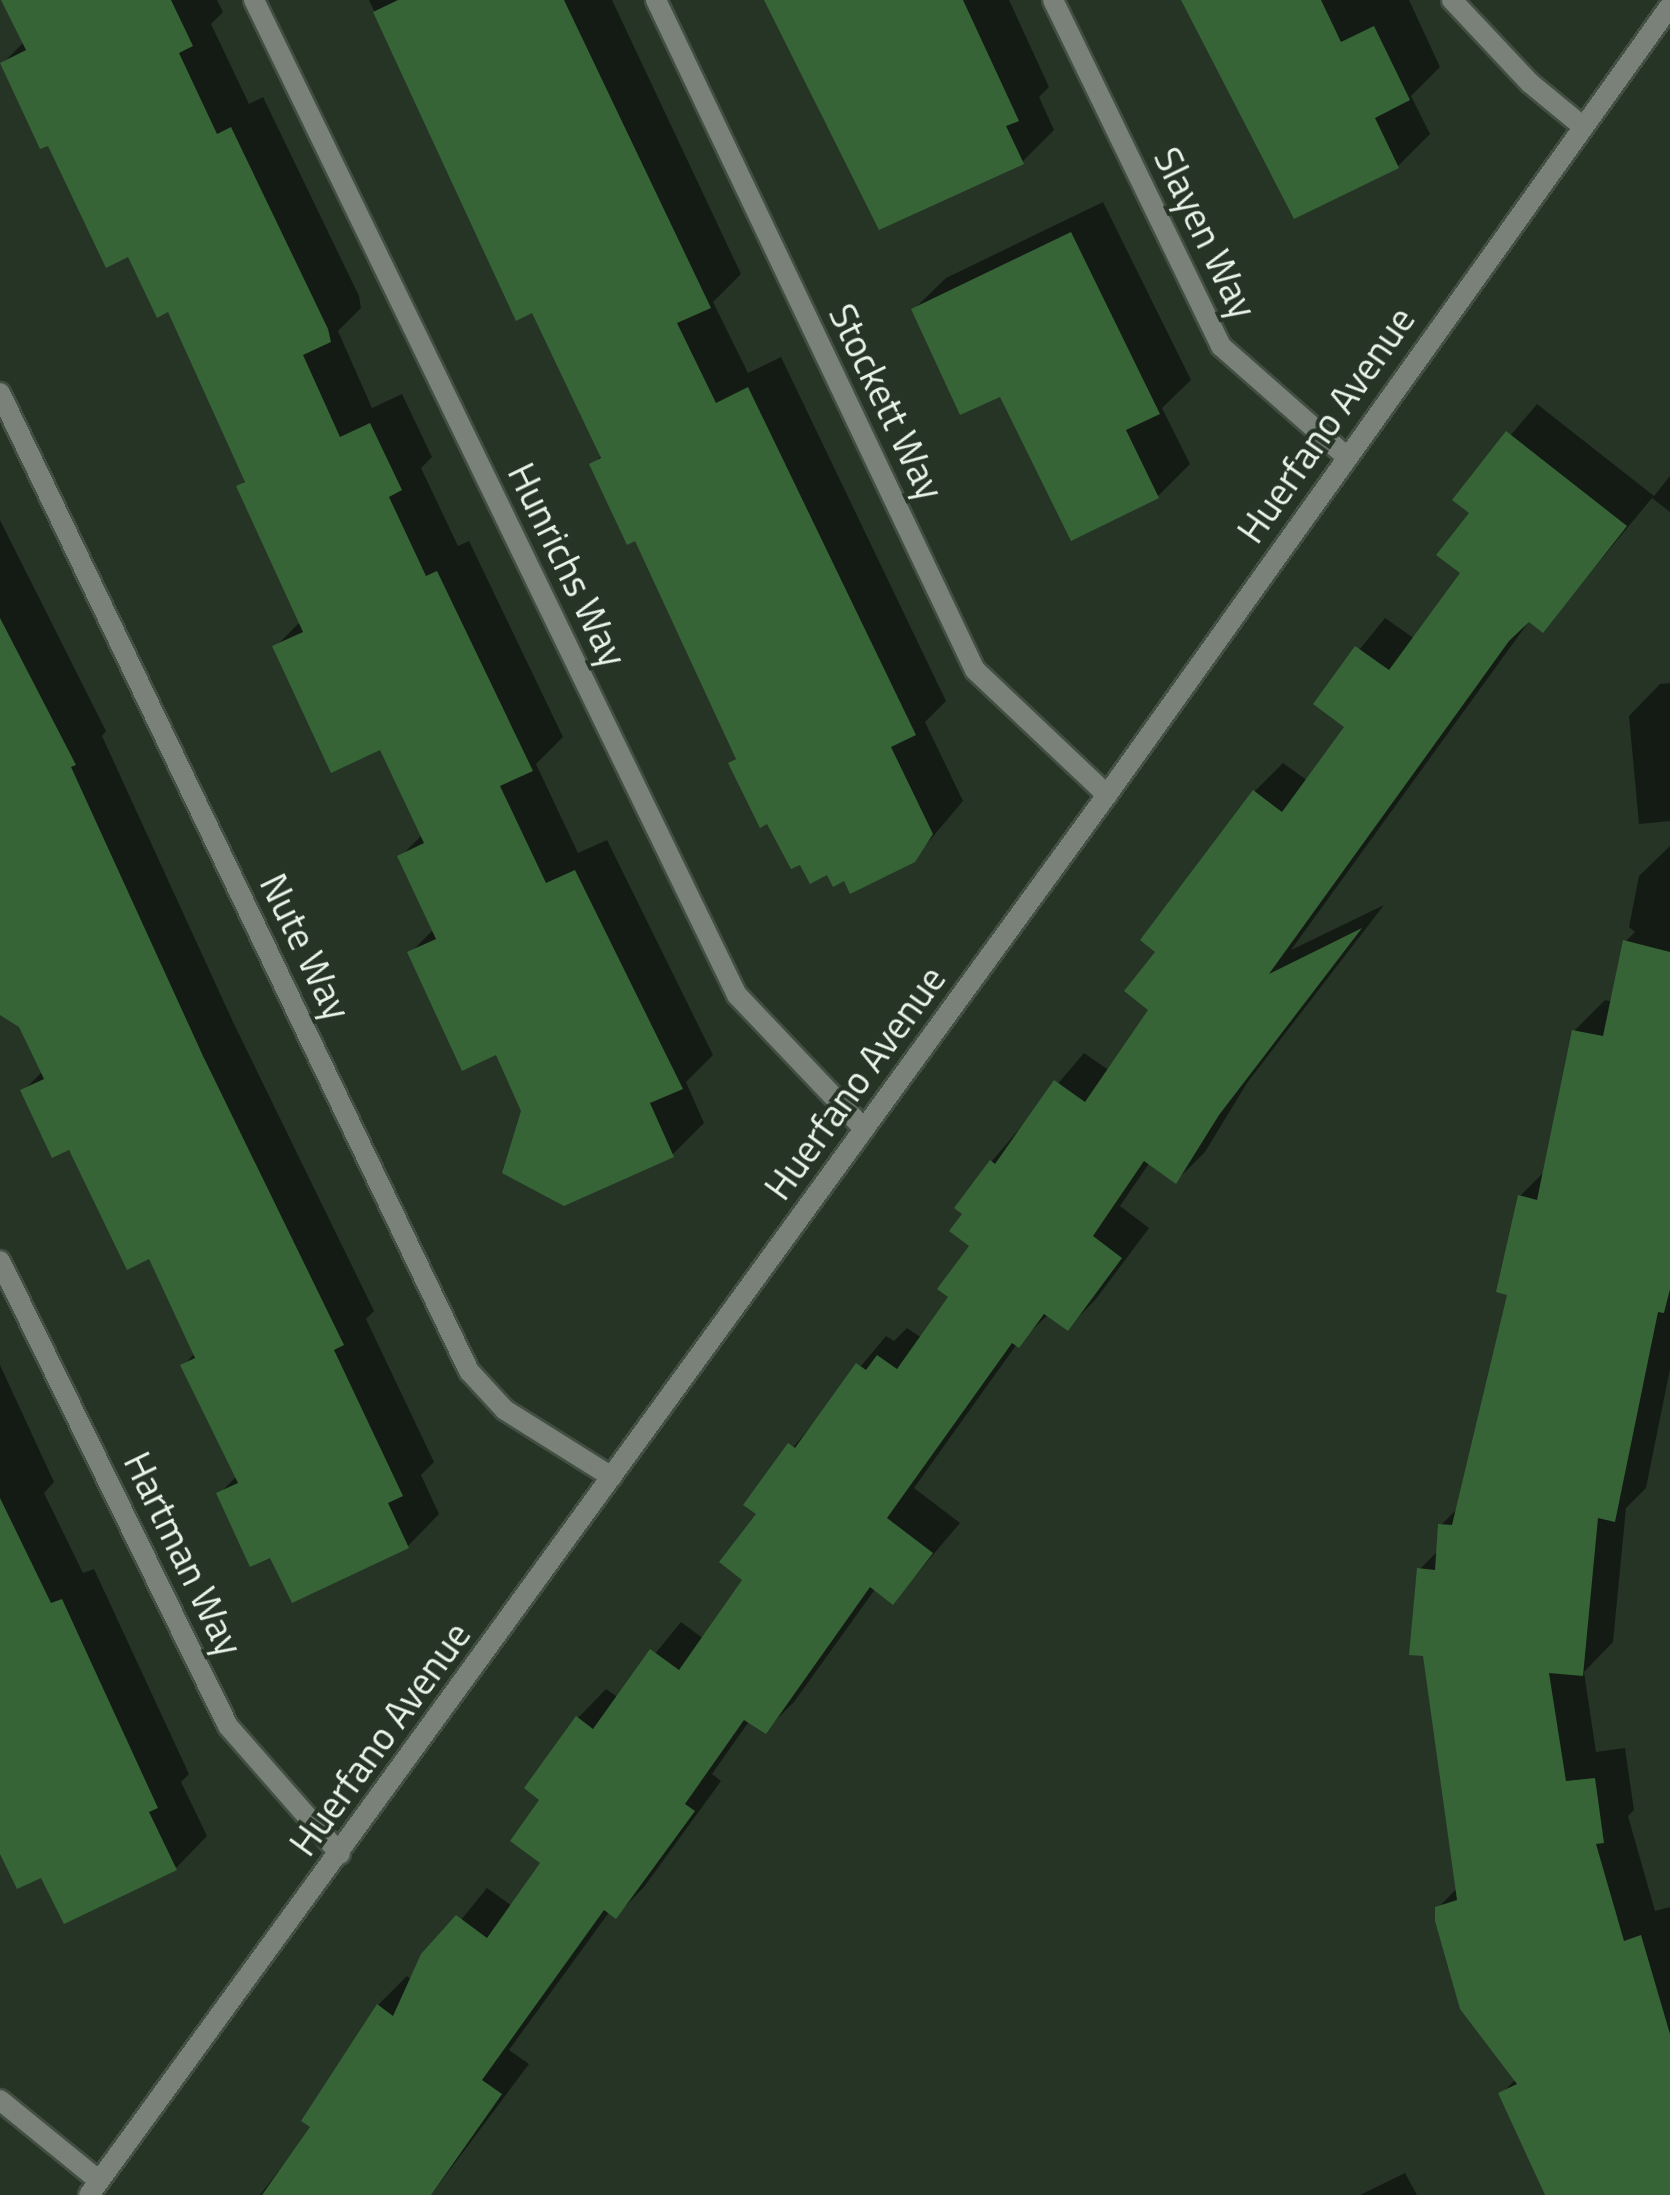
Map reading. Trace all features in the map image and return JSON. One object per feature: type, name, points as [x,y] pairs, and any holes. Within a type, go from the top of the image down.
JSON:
[{"type":"street","name":"Hunrichs Way","points":[[254,0],[737,995],[864,1129]]},
{"type":"street","name":"Stockett Way","points":[[656,0],[975,670],[1107,795]]},
{"type":"street","name":"Slayen Way","points":[[1053,0],[1220,346],[1346,457]]},
{"type":"street","points":[[1452,0],[1581,125]]},
{"type":"street","name":"Huerfano Avenue","points":[[94,2188],[1107,795],[1581,125],[1670,6]]},
{"type":"street","name":"Nute Way","points":[[0,392],[470,1371],[504,1410],[612,1477]]},
{"type":"street","name":"Hartman Way","points":[[0,1261],[228,1726],[340,1854]]},
{"type":"street","points":[[0,2100],[94,2188]]},
{"type":"building","points":[[1,0],[171,0],[193,46],[179,53],[217,134],[231,127],[328,329],[331,342],[303,355],[340,437],[370,423],[402,490],[389,497],[426,576],[437,571],[533,771],[500,786],[546,883],[575,870],[683,1089],[650,1103],[674,1157],[564,1206],[502,1173],[521,1111],[496,1055],[462,1071],[407,952],[436,939],[397,856],[424,843],[380,750],[331,773],[272,646],[303,632],[236,486],[245,482],[168,312],[157,318],[128,257],[106,268],[48,146],[40,149],[0,63],[26,50]]},
{"type":"building","points":[[398,0],[564,0],[711,308],[677,323],[716,403],[748,387],[916,735],[891,747],[933,834],[915,862],[850,894],[844,881],[833,887],[827,875],[810,884],[800,865],[791,869],[767,824],[760,828],[728,763],[736,759],[635,541],[627,545],[589,464],[601,458],[532,313],[516,321],[373,12]]},
{"type":"building","points":[[764,0],[963,0],[1019,121],[1006,126],[1024,164],[879,230]]},
{"type":"building","points":[[1181,0],[1321,0],[1341,42],[1374,26],[1410,100],[1375,118],[1399,168],[1294,219]]},
{"type":"building","points":[[1071,232],[1160,414],[1126,430],[1159,498],[1071,541],[1000,397],[960,415],[911,309]]},
{"type":"building","points":[[1506,431],[1627,526],[1543,633],[1529,622],[1509,641],[1269,974],[1362,928],[1219,1115],[1176,1184],[1144,1161],[1093,1236],[1122,1258],[1068,1331],[1044,1314],[1019,1348],[1012,1343],[887,1518],[933,1553],[893,1605],[870,1587],[766,1734],[744,1720],[685,1804],[695,1811],[616,1919],[604,1910],[482,2080],[502,2094],[431,2195],[262,2195],[310,2127],[301,2121],[377,2004],[393,2016],[421,1954],[456,1915],[487,1938],[540,1863],[510,1841],[539,1800],[524,1788],[576,1716],[593,1729],[650,1649],[679,1670],[742,1580],[719,1562],[756,1514],[743,1505],[788,1443],[795,1448],[856,1363],[866,1370],[877,1355],[897,1369],[948,1297],[937,1289],[969,1246],[949,1231],[962,1214],[954,1208],[990,1160],[995,1164],[1054,1080],[1085,1102],[1148,1010],[1124,991],[1155,952],[1140,940],[1253,790],[1282,812],[1344,727],[1313,704],[1355,646],[1389,670],[1460,573],[1436,555],[1469,513],[1452,500]]},
{"type":"building","points":[[0,618],[76,765],[71,767],[203,1056],[344,1345],[334,1350],[403,1496],[388,1503],[409,1548],[292,1603],[270,1558],[250,1567],[216,1493],[238,1483],[180,1365],[195,1358],[149,1259],[127,1270],[69,1150],[52,1158],[20,1090],[44,1079],[19,1027],[0,1015]]},
{"type":"building","points":[[1623,940],[1670,952],[1670,1289],[1664,1313],[1658,1312],[1615,1522],[1598,1518],[1583,1676],[1549,1673],[1566,1781],[1595,1778],[1604,1843],[1596,1844],[1624,1941],[1641,1935],[1670,2034],[1670,2195],[1545,2195],[1498,2093],[1517,2084],[1460,2009],[1435,1921],[1435,1907],[1457,1900],[1423,1656],[1409,1655],[1417,1568],[1435,1570],[1438,1524],[1452,1525],[1507,1295],[1496,1292],[1518,1195],[1537,1200],[1572,1030],[1603,1036]]},
{"type":"building","points":[[0,1498],[51,1603],[62,1599],[158,1808],[149,1812],[177,1870],[64,1924],[41,1878],[17,1889],[0,1854]]}]
